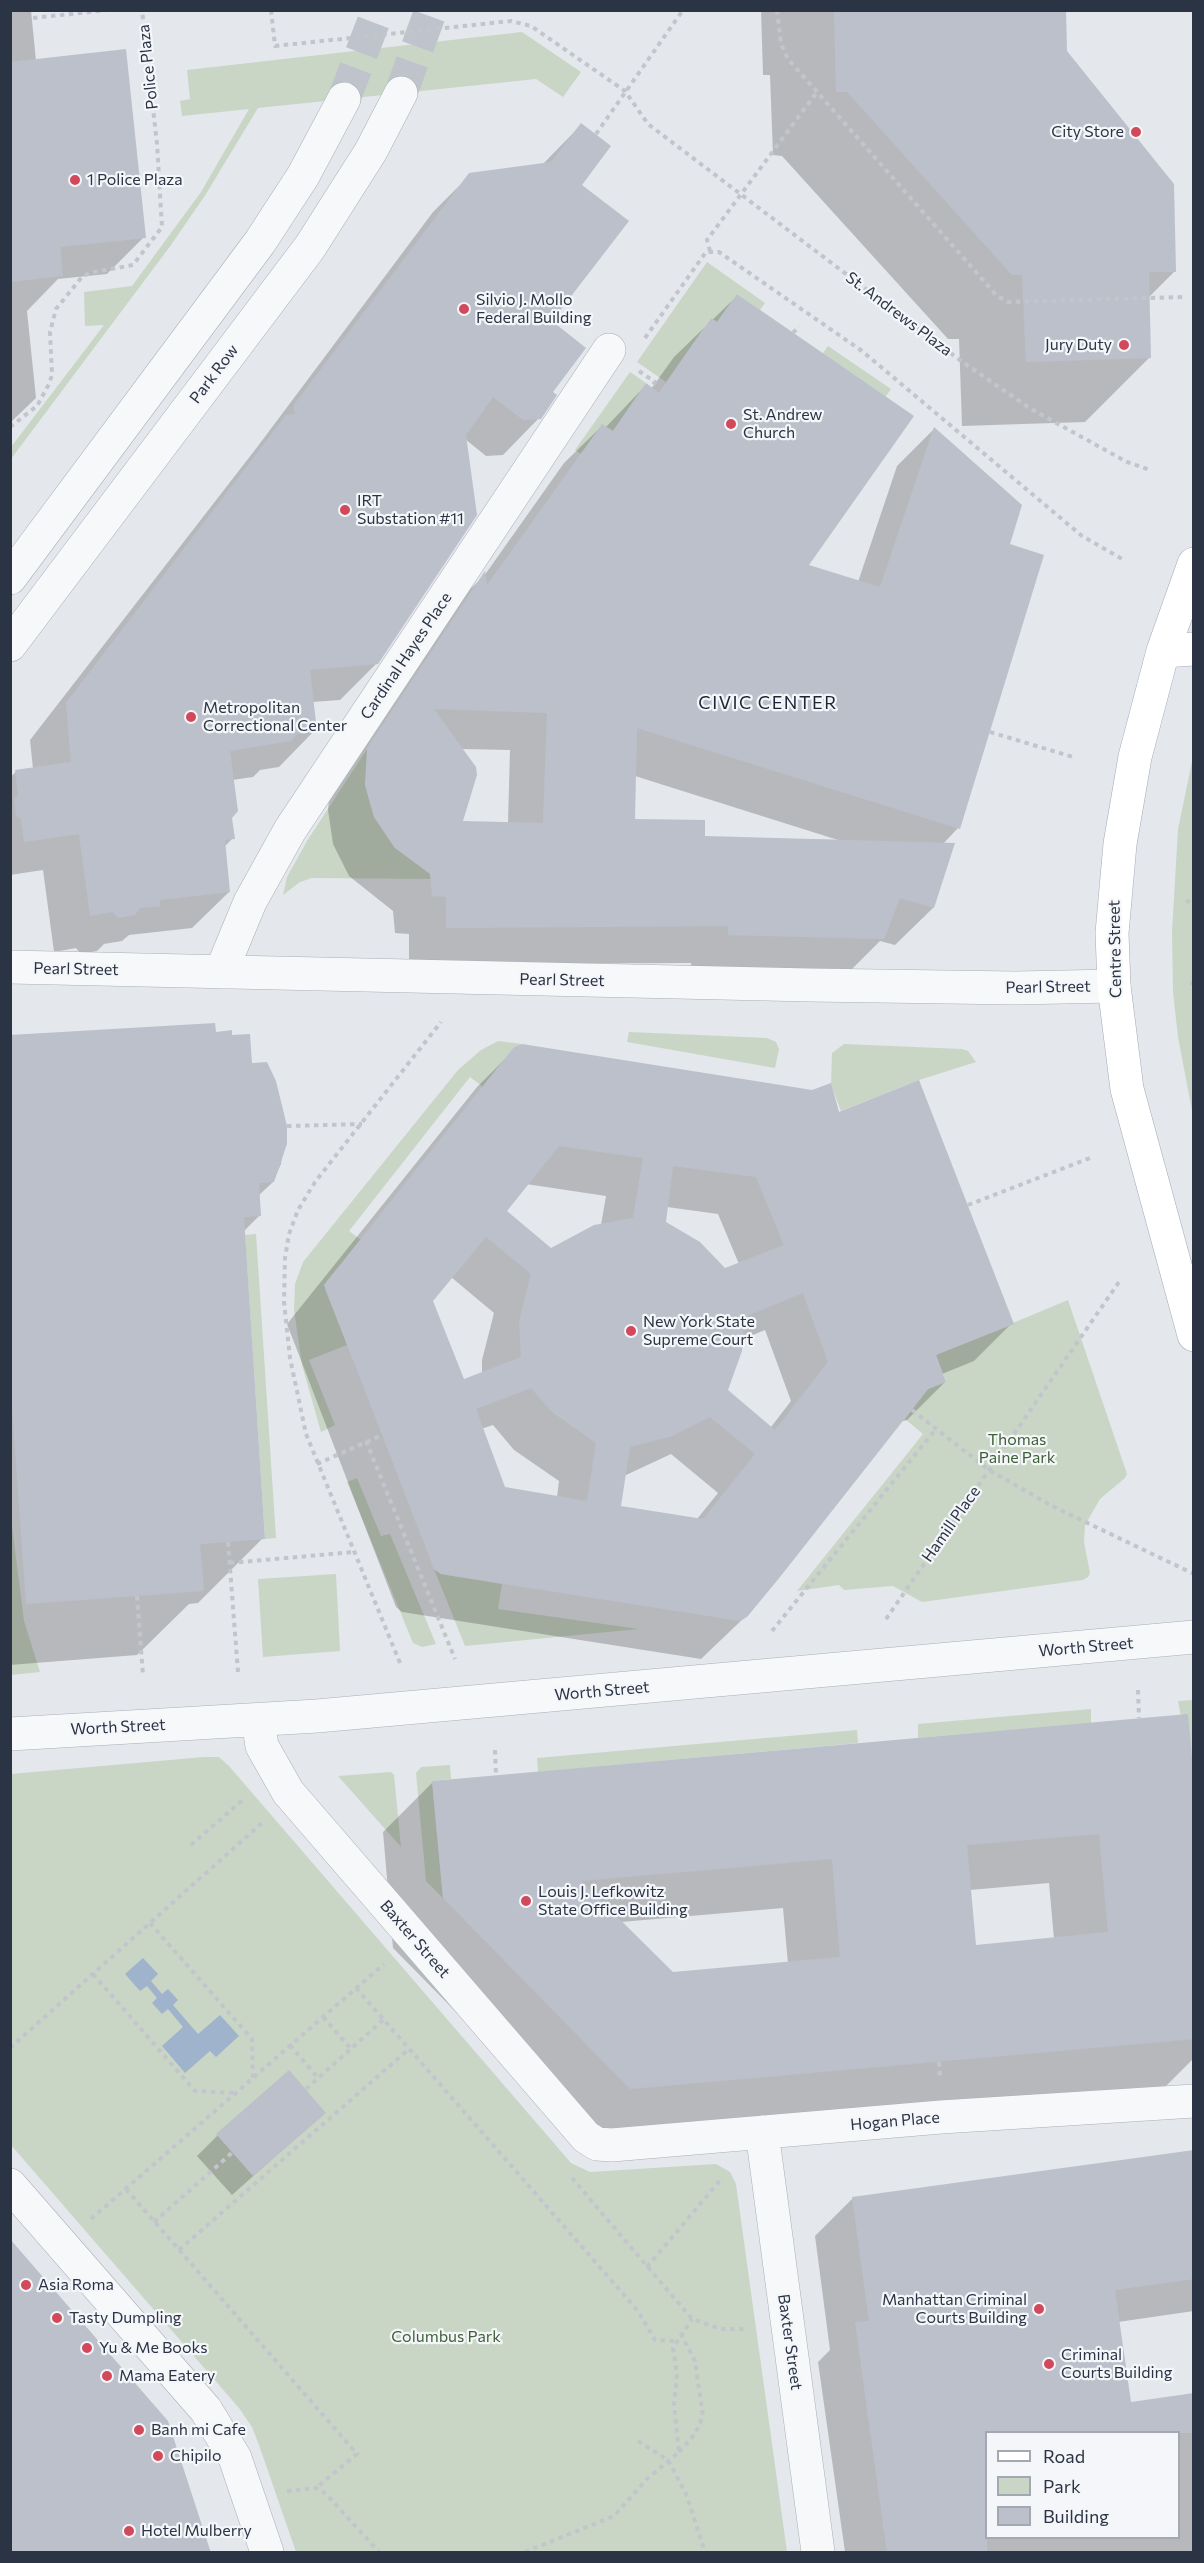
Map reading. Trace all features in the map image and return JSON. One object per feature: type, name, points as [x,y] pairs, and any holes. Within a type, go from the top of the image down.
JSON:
[{"type":"main road","name":"Centre Street","points":[[1194,564],[1178,650],[1135,757],[1120,844],[1112,933],[1114,986],[1126,1078],[1135,1123],[1194,1335]]},
{"type":"street","name":"Park Row","points":[[10,645],[316,239],[371,151],[401,93]]},
{"type":"street","points":[[10,578],[260,242],[303,176],[344,99]]},
{"type":"street","name":"Cardinal Hayes Place","points":[[222,972],[250,902],[290,830],[609,350]]},
{"type":"street","name":"Pearl Street","points":[[10,967],[992,988],[1114,986]]},
{"type":"street","name":"Worth Street","points":[[10,1734],[258,1720],[666,1686],[1194,1637]]},
{"type":"street","name":"Baxter Street","points":[[258,1720],[262,1746],[279,1781],[586,2136],[597,2144]]},
{"type":"street","name":"Hogan Place","points":[[597,2144],[612,2145],[1194,2101]]},
{"type":"street","name":"Baxter Street","points":[[762,2132],[818,2553]]},
{"type":"street","points":[[10,2185],[206,2410],[236,2458],[267,2553]]},
{"type":"path","points":[[33,18],[108,10]]},
{"type":"path","name":"Police Plaza","points":[[10,427],[24,419],[44,397],[52,375],[51,320],[56,309],[81,278],[89,273],[133,265],[159,234],[164,218],[142,10]]},
{"type":"path","points":[[271,10],[275,46],[521,22],[625,91]]},
{"type":"path","points":[[596,134],[683,10]]},
{"type":"path","points":[[777,10],[781,44],[788,59],[997,296],[1008,302],[1183,297]]},
{"type":"path","name":"St. Andrews Plaza","points":[[625,91],[640,116],[662,134],[961,361],[1031,409],[1126,462],[1150,470]]},
{"type":"path","points":[[710,251],[707,240],[817,92]]},
{"type":"path","points":[[641,344],[703,257],[710,251],[719,252],[862,351],[1082,536],[1124,560]]},
{"type":"path","points":[[793,333],[799,326]]},
{"type":"path","points":[[990,732],[1073,757]]},
{"type":"path","points":[[1186,900],[1194,905]]},
{"type":"path","points":[[400,1663],[306,1434],[290,1358],[284,1302],[285,1258],[289,1234],[298,1210],[441,1022]]},
{"type":"path","points":[[287,1126],[362,1124]]},
{"type":"path","points":[[968,1205],[1090,1158]]},
{"type":"path","name":"Hamill Place","points":[[886,1619],[1119,1282]]},
{"type":"path","points":[[912,1410],[989,1470],[1061,1511],[1194,1574]]},
{"type":"path","points":[[772,1631],[936,1429]]},
{"type":"path","points":[[317,1464],[382,1435]]},
{"type":"path","points":[[366,1442],[455,1659]]},
{"type":"path","points":[[228,1542],[238,1672]]},
{"type":"path","points":[[230,1563],[354,1552]]},
{"type":"path","points":[[138,1596],[143,1675]]},
{"type":"path","points":[[1138,1690],[1140,1718]]},
{"type":"path","points":[[495,1750],[496,1775]]},
{"type":"path","points":[[190,1845],[245,1798]]},
{"type":"path","points":[[10,2048],[258,1827]]},
{"type":"path","points":[[150,1923],[252,2039],[253,2079]]},
{"type":"path","points":[[90,2220],[385,1963]]},
{"type":"path","points":[[93,1974],[195,2091],[236,2093]]},
{"type":"path","points":[[356,1988],[638,2311],[655,2340],[675,2341]]},
{"type":"path","points":[[323,2017],[351,2049]]},
{"type":"path","points":[[306,2089],[384,2020]]},
{"type":"path","points":[[290,2045],[318,2078]]},
{"type":"path","points":[[179,2250],[409,2049]]},
{"type":"path","points":[[939,2062],[940,2076]]},
{"type":"path","points":[[154,2222],[233,2152]]},
{"type":"path","points":[[572,2178],[692,2319],[721,2329],[744,2329]]},
{"type":"path","points":[[647,2266],[723,2178]]},
{"type":"path","points":[[126,2189],[357,2454],[316,2488],[286,2491]]},
{"type":"path","points":[[678,2452],[674,2405],[677,2374],[673,2348],[680,2333],[692,2319]]},
{"type":"path","points":[[525,2553],[614,2516],[647,2479],[695,2434],[703,2416],[695,2361],[680,2333]]},
{"type":"path","points":[[638,2441],[668,2460],[686,2494],[705,2553]]},
{"type":"path","points":[[316,2488],[334,2502],[379,2553]]},
{"type":"green space","points":[[522,32],[581,72],[563,97],[536,79],[258,108],[206,194],[171,245],[11,459],[11,447],[104,325],[85,326],[84,292],[132,286],[201,192],[249,109],[182,116],[180,101],[190,99],[187,70]]},
{"type":"green space","points":[[707,262],[765,303],[760,310],[737,294],[717,322],[711,318],[666,382],[637,362]]},
{"type":"green space","points":[[828,346],[891,389],[835,469],[823,353]]},
{"type":"green space","points":[[630,372],[646,383],[613,431],[581,454],[575,450]]},
{"type":"green space","points":[[369,746],[365,785],[374,817],[395,848],[430,872],[431,879],[312,878],[300,882],[283,895],[287,877],[307,841]]},
{"type":"green space","points":[[1193,757],[1193,1116],[1178,1037],[1173,992],[1172,932],[1178,829]]},
{"type":"green space","points":[[629,1032],[767,1038],[776,1042],[779,1049],[775,1068],[627,1042]]},
{"type":"green space","points":[[498,1041],[522,1044],[514,1047],[483,1087],[470,1077],[349,1231],[361,1240],[327,1281],[325,1289],[347,1345],[309,1360],[335,1425],[321,1432],[302,1365],[294,1310],[295,1284],[303,1262],[458,1070],[481,1050]]},
{"type":"green space","points":[[844,1044],[962,1049],[968,1051],[976,1062],[919,1080],[841,1111],[831,1085],[832,1053]]},
{"type":"green space","points":[[256,1234],[276,1538],[265,1539],[245,1235]]},
{"type":"green space","name":"Thomas Paine Park","points":[[1068,1300],[1127,1474],[1100,1499],[1085,1525],[1084,1542],[1090,1573],[1088,1577],[1083,1580],[922,1602],[893,1586],[844,1590],[839,1585],[797,1591],[923,1434],[905,1419],[928,1389],[946,1382],[936,1355]]},
{"type":"green space","points":[[357,1478],[381,1536],[390,1534],[436,1644],[422,1647],[413,1643],[347,1482]]},
{"type":"green space","points":[[10,1510],[24,1621],[40,1672],[11,1675]]},
{"type":"green space","points":[[434,1569],[441,1574],[502,1584],[498,1609],[639,1629],[465,1646]]},
{"type":"green space","points":[[336,1574],[340,1651],[263,1657],[258,1579]]},
{"type":"green space","points":[[1193,1700],[1193,1781],[1178,1701]]},
{"type":"green space","points":[[1091,1709],[1091,1723],[918,1738],[918,1724]]},
{"type":"green space","points":[[857,1730],[858,1743],[538,1772],[537,1758]]},
{"type":"green space","name":"Columbus Park","points":[[219,1757],[229,1766],[571,2163],[590,2172],[716,2164],[730,2172],[736,2184],[787,2552],[296,2552],[252,2427],[239,2408],[11,2145],[11,1774]]},
{"type":"green space","points":[[450,1765],[451,1779],[432,1781],[443,1898],[426,1881],[416,1773],[421,1767]]},
{"type":"green space","points":[[391,1772],[394,1775],[401,1847],[338,1776]]},
{"type":"water","points":[[143,1958],[158,1974],[151,1981],[162,1994],[168,1989],[178,2000],[173,2005],[198,2034],[220,2015],[239,2036],[216,2057],[210,2051],[185,2073],[162,2046],[183,2027],[168,2009],[162,2014],[152,2003],[157,1998],[147,1986],[140,1991],[125,1974]]},
{"type":"building","points":[[834,10],[1066,10],[1067,51],[1174,184],[1176,272],[1149,272],[1151,358],[1026,362],[1022,275],[1012,275],[847,92],[836,92]]},
{"type":"building","name":"1 Police Plaza","points":[[126,49],[146,238],[60,247],[63,276],[10,282],[10,62]]},
{"type":"building","points":[[581,123],[611,146],[582,185],[629,221],[552,321],[586,348],[553,392],[557,395],[541,419],[523,420],[493,397],[466,435],[477,515],[378,664],[310,670],[317,731],[297,734],[291,741],[230,751],[238,811],[232,818],[235,839],[225,840],[230,892],[160,900],[160,906],[140,908],[135,915],[118,918],[113,912],[90,916],[79,834],[24,842],[21,819],[16,816],[14,799],[18,794],[15,770],[71,762],[66,703],[286,415],[295,414],[293,406],[469,173],[551,162]]},
{"type":"building","points":[[737,294],[914,416],[809,565],[880,587],[934,427],[1022,505],[1010,544],[1044,555],[960,829],[637,728],[635,819],[705,820],[705,836],[955,843],[934,908],[900,898],[884,939],[728,935],[728,926],[446,928],[446,897],[432,896],[430,874],[395,848],[374,817],[365,785],[367,748],[485,571],[487,585],[602,424],[613,431],[646,383],[659,393],[711,318],[717,322]],"holes":[[[434,709],[547,713],[543,823],[463,821],[477,775],[476,767]]]},
{"type":"building","points":[[215,1023],[216,1032],[232,1030],[232,1035],[250,1034],[252,1063],[267,1062],[276,1081],[287,1126],[287,1144],[274,1182],[259,1183],[261,1216],[244,1217],[265,1539],[200,1544],[204,1591],[26,1604],[10,1380],[10,1035]]},
{"type":"building","name":"New York State Supreme Court","points":[[522,1044],[812,1090],[831,1083],[839,1112],[919,1080],[1014,1324],[936,1355],[946,1382],[928,1389],[780,1577],[747,1617],[740,1621],[441,1574],[434,1569],[324,1285],[514,1047]],"holes":[[[559,1146],[643,1158],[633,1218],[594,1225],[551,1248],[507,1211]],[[673,1166],[756,1177],[784,1245],[725,1268],[700,1242],[666,1222]],[[486,1237],[531,1274],[519,1321],[521,1357],[464,1379],[433,1301]],[[803,1293],[828,1362],[775,1430],[728,1390],[742,1351],[744,1317]],[[531,1388],[552,1412],[596,1443],[587,1501],[505,1487],[476,1409]],[[710,1417],[755,1454],[703,1519],[621,1506],[630,1447],[672,1436]]]},
{"type":"building","name":"Louis J. Lefkowitz State Office Building","points":[[1188,1714],[1194,1781],[1194,2039],[630,2089],[443,1898],[432,1781]],"holes":[[[1099,1834],[1108,1932],[976,1945],[967,1845]],[[832,1859],[840,1957],[673,1972],[581,1881]]]},
{"type":"building","points":[[289,2070],[326,2113],[253,2176],[216,2134]]},
{"type":"building","name":"Criminal Courts Building","points":[[1194,2150],[1194,2279],[1115,2290],[1131,2402],[1194,2393],[1194,2433],[1180,2433],[1180,2431],[985,2431],[987,2553],[887,2553],[855,2322],[869,2321],[852,2197]]},
{"type":"building","points":[[10,2239],[168,2421],[211,2553],[10,2553]]},
{"type":"tunnel","points":[[344,99],[378,10]]},
{"type":"tunnel","points":[[401,93],[431,10]]},
{"type":"place","name":"City Store","points":[[1136,132]]},
{"type":"place","name":"1 Police Plaza","points":[[75,180]]},
{"type":"place","name":"Silvio J. Mollo Federal Building","points":[[464,309]]},
{"type":"place","name":"Jury Duty","points":[[1124,345]]},
{"type":"place","name":"St. Andrew Church","points":[[731,424]]},
{"type":"place","name":"IRT Substation #11","points":[[345,510]]},
{"type":"place","name":"Metropolitan Correctional Center","points":[[191,717]]},
{"type":"place","name":"New York State Supreme Court","points":[[631,1331]]},
{"type":"place","name":"Louis J. Lefkowitz State Office Building","points":[[526,1901]]},
{"type":"place","name":"Asia Roma","points":[[26,2285]]},
{"type":"place","name":"Manhattan Criminal Courts Building","points":[[1039,2309]]},
{"type":"place","name":"Tasty Dumpling","points":[[57,2318]]},
{"type":"place","name":"Yu & Me Books","points":[[87,2348]]},
{"type":"place","name":"Criminal Courts Building","points":[[1049,2364]]},
{"type":"place","name":"Mama Eatery","points":[[107,2376]]},
{"type":"place","name":"Banh mi Cafe","points":[[139,2430]]},
{"type":"place","name":"Chipilo","points":[[158,2456]]},
{"type":"place","name":"Hotel Mulberry","points":[[129,2531]]},
{"type":"district","name":"CIVIC CENTER","points":[[768,703]]}]
